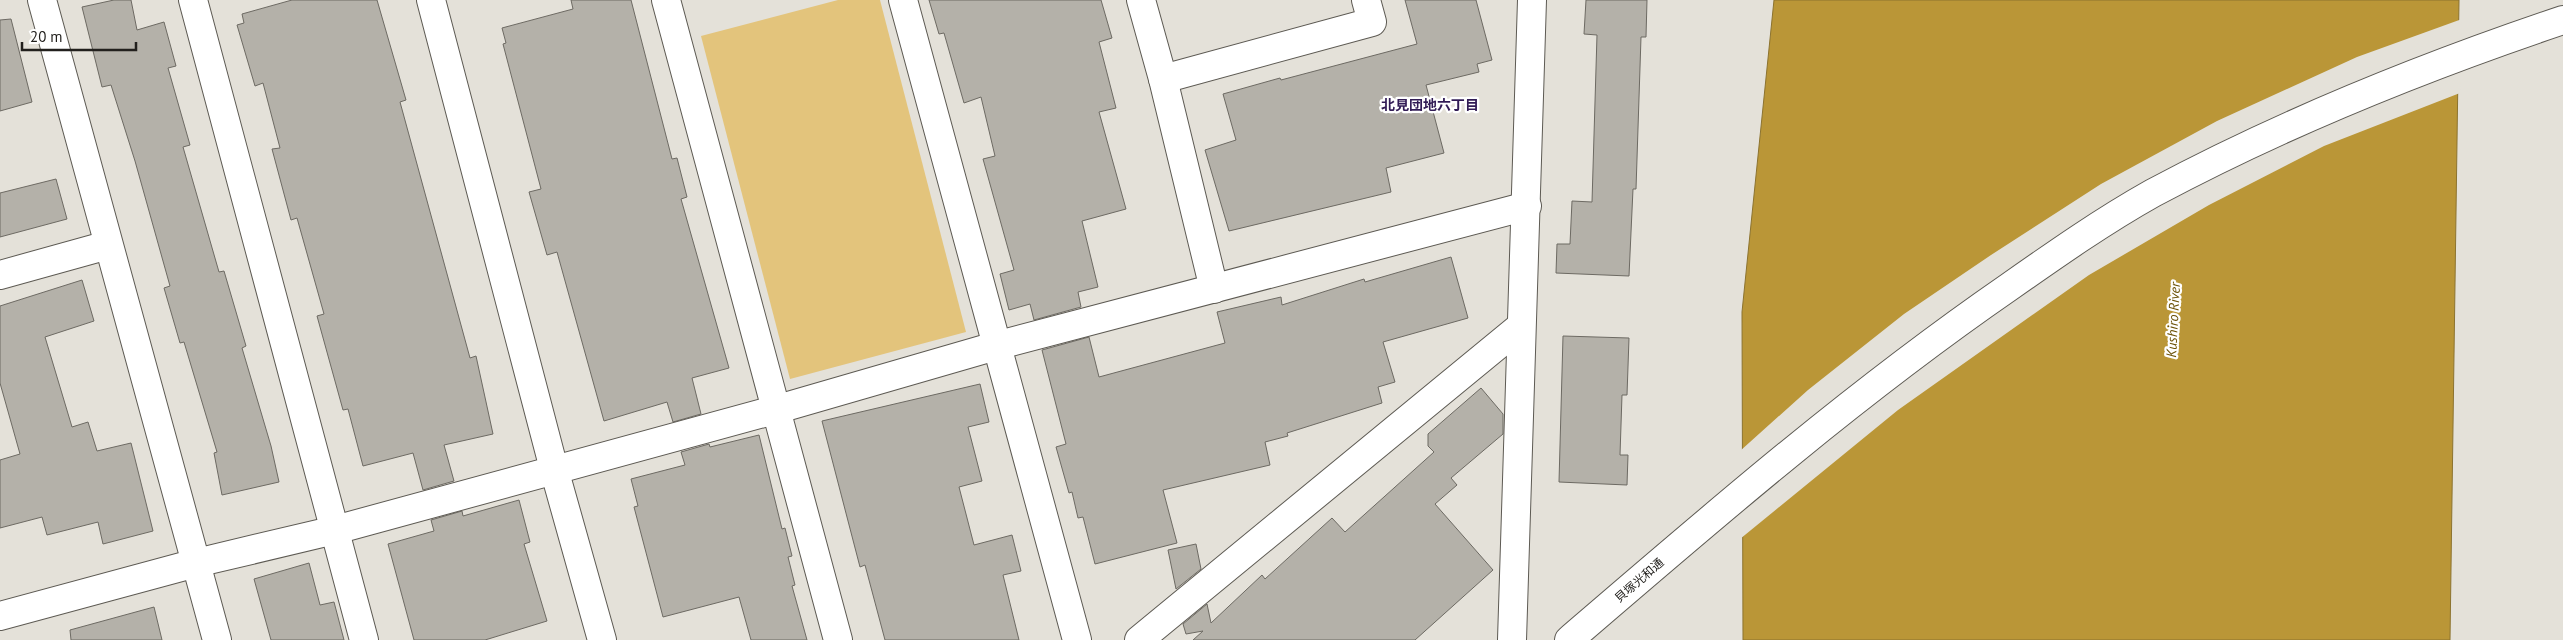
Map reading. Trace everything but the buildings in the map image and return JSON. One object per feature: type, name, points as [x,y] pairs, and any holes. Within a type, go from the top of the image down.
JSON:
[{"type":"street","points":[[42,0],[216,640]]},
{"type":"street","points":[[193,0],[364,640]]},
{"type":"street","points":[[431,0],[554,469],[602,640]]},
{"type":"street","points":[[666,0],[778,409],[838,640]]},
{"type":"street","points":[[903,0],[999,346],[1077,640]]},
{"type":"street","points":[[1141,0],[1163,78],[1214,289]]},
{"type":"street","points":[[1163,78],[1372,22],[1366,0]]},
{"type":"street","points":[[1512,640],[1532,0]]},
{"type":"street","name":"貝塚光和通","points":[[1570,640],[1708,520],[1830,418],[1968,315],[2068,246],[2152,194],[2318,113],[2492,44],[2563,20]]},
{"type":"street","points":[[0,616],[196,563],[335,530],[778,409],[999,346],[1527,206]]},
{"type":"street","points":[[0,275],[108,245]]},
{"type":"street","points":[[1138,640],[1521,326]]},
{"type":"shaded area","points":[[838,0],[880,0],[966,332],[790,379],[701,36]]},
{"type":"water","name":"Kushiro River","points":[[1774,0],[2459,0],[2450,640],[1743,640],[1742,312]]},
{"type":"pier","points":[[2462,19],[2460,93],[2324,146],[2209,205],[2089,275],[1898,410],[1740,539],[1740,451],[1808,390],[1904,314],[2101,184],[2217,121],[2357,57]]},
{"type":"district","name":"北見団地六丁目","points":[[1430,105]]}]
